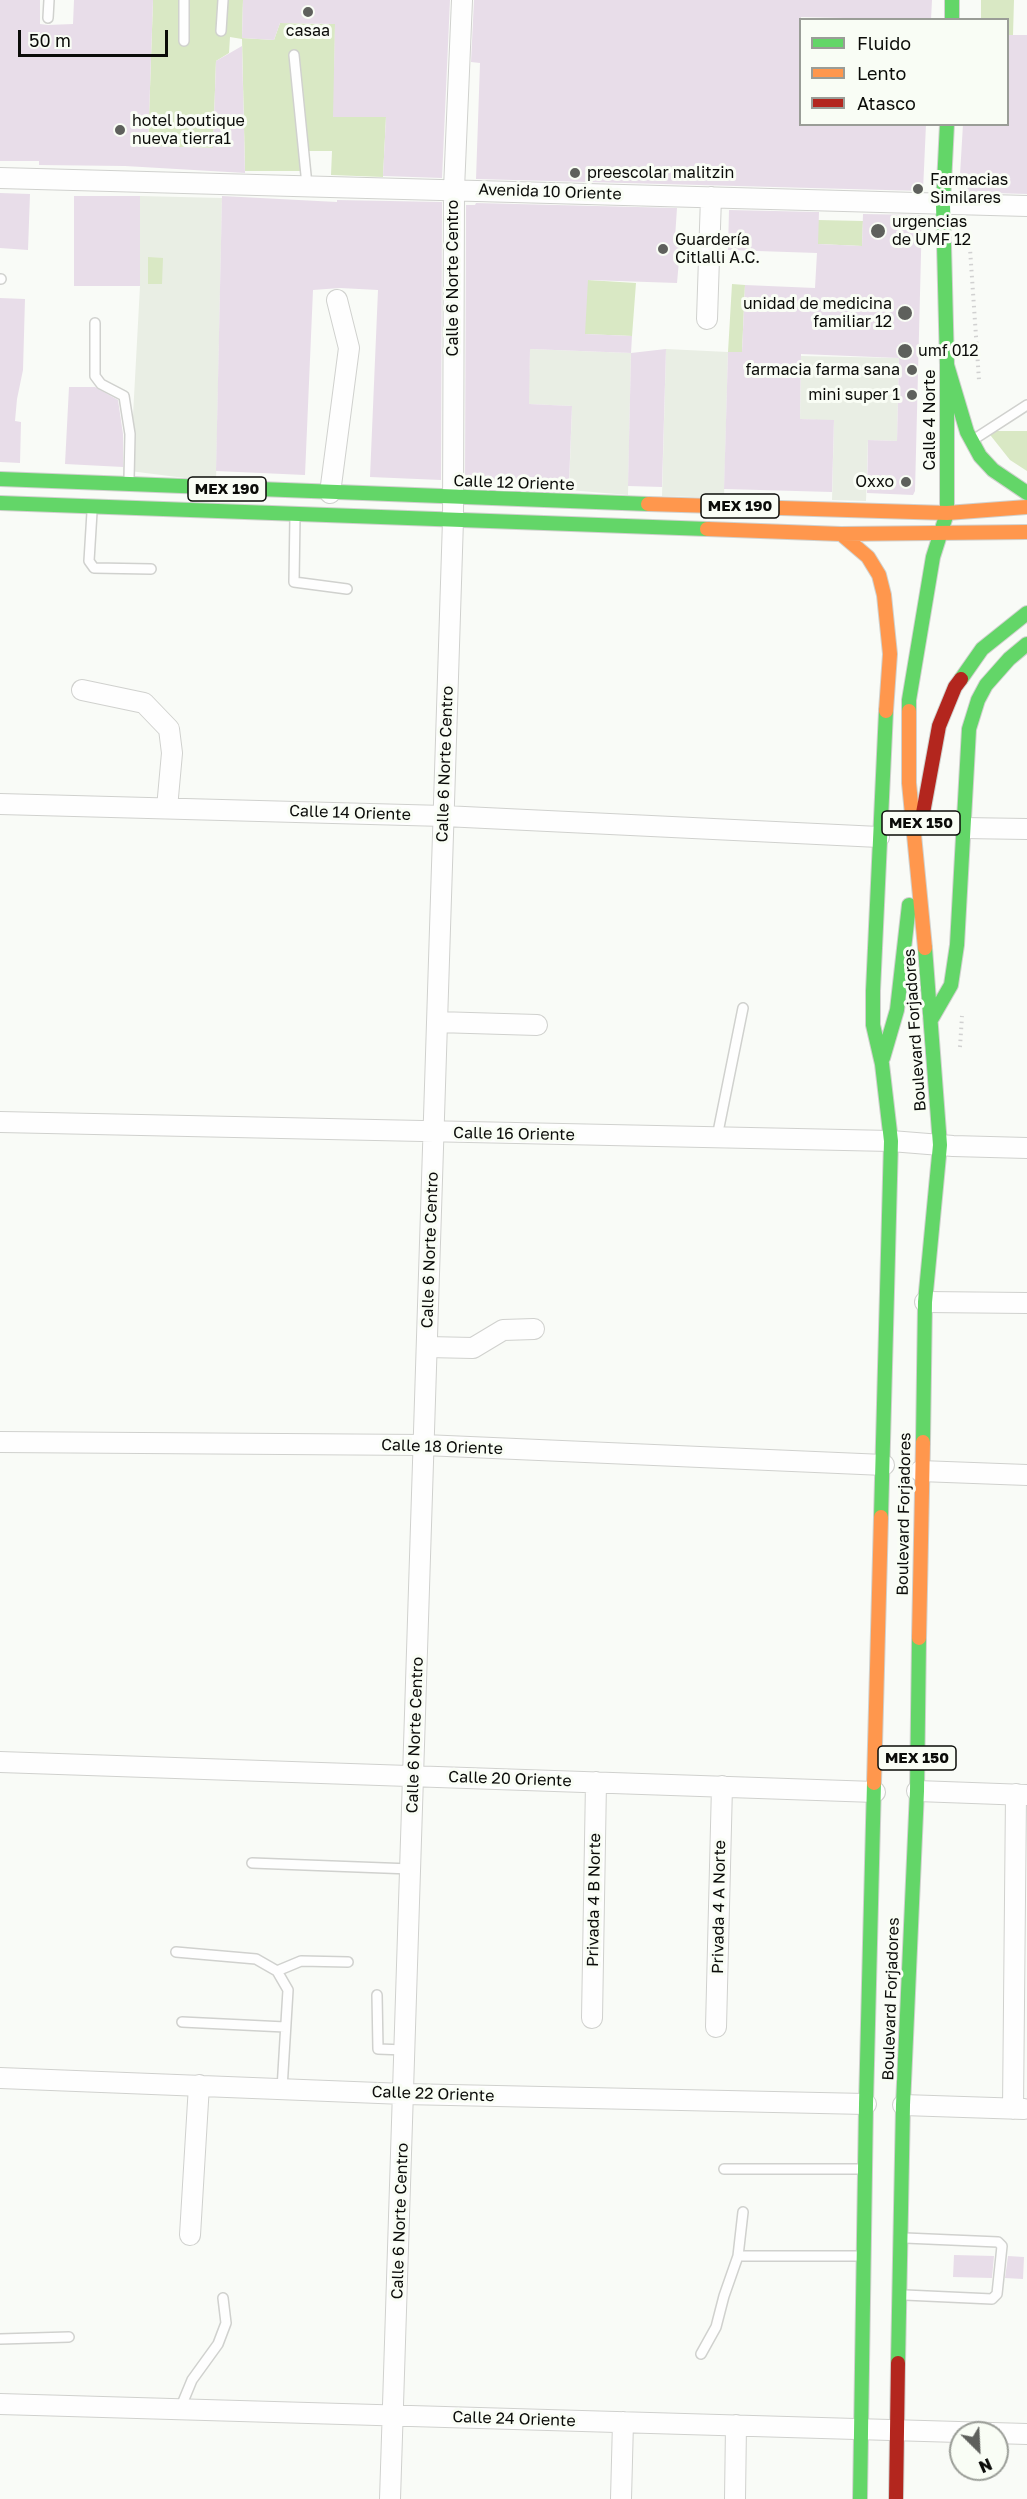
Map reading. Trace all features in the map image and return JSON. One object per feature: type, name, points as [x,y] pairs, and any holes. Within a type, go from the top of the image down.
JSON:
[{"type":"main road","points":[[952,0],[952,18]]},
{"type":"main road","name":"Calle 4 Norte","points":[[939,534],[947,513],[947,365],[943,204],[946,126]]},
{"type":"main road","points":[[947,365],[971,441],[980,456],[993,470],[1027,493]]},
{"type":"main road","name":"Calle 12 Oriente","points":[[0,479],[453,498],[947,513],[1027,507]]},
{"type":"main road","name":"MEX 190","points":[[0,503],[841,534],[1027,532]]},
{"type":"main road","name":"Boulevard Forjadores","points":[[841,534],[873,564],[882,586],[890,654],[879,837],[873,1025],[882,1064],[891,1141],[866,2104],[863,2429],[860,2499]]},
{"type":"main road","name":"Boulevard Forjadores","points":[[896,2499],[903,2105],[917,1791],[920,1472],[925,1302],[940,1145],[932,1018],[909,783],[909,700],[939,534]]},
{"type":"main road","name":"MEX 150","points":[[882,1064],[897,1010],[916,850],[939,726],[946,706],[967,667],[982,649],[1027,614]]},
{"type":"main road","name":"MEX 150","points":[[932,1018],[951,985],[960,908],[966,744],[973,715],[982,693],[997,671],[1027,644]]},
{"type":"street","name":"Calle 6 Norte Centro","points":[[390,2499],[453,520],[454,189],[462,0]]},
{"type":"street","name":"Avenida 10 Oriente","points":[[0,178],[1027,206]]},
{"type":"street","points":[[707,319],[711,197]]},
{"type":"street","points":[[330,493],[349,348],[337,300]]},
{"type":"street","points":[[82,690],[144,703],[169,729],[172,753],[167,808]]},
{"type":"street","name":"Calle 14 Oriente","points":[[0,804],[444,816],[879,837]]},
{"type":"street","points":[[963,828],[1027,829]]},
{"type":"street","points":[[437,1022],[537,1025]]},
{"type":"street","name":"Calle 16 Oriente","points":[[0,1122],[891,1141],[1027,1148]]},
{"type":"street","points":[[925,1302],[1027,1303]]},
{"type":"street","points":[[427,1347],[473,1347],[503,1330],[534,1329]]},
{"type":"street","name":"Calle 18 Oriente","points":[[0,1442],[424,1445],[884,1465]]},
{"type":"street","points":[[920,1472],[1027,1476]]},
{"type":"street","name":"Calle 20 Oriente","points":[[0,1762],[875,1792]]},
{"type":"street","name":"Privada 4 B Norte","points":[[592,2018],[596,1782]]},
{"type":"street","name":"Privada 4 A Norte","points":[[716,2027],[722,1786]]},
{"type":"street","points":[[903,2105],[1020,2109],[1021,1794],[917,1791]]},
{"type":"street","name":"Calle 22 Oriente","points":[[0,2078],[404,2094],[866,2104]]},
{"type":"street","points":[[190,2235],[199,2085]]},
{"type":"street","name":"Calle 24 Oriente","points":[[0,2404],[1027,2434]]},
{"type":"street","points":[[621,2499],[624,2422]]},
{"type":"street","points":[[735,2499],[736,2425]]},
{"type":"lane","points":[[48,18],[49,0]]},
{"type":"lane","points":[[184,0],[184,41]]},
{"type":"lane","points":[[221,32],[223,0]]},
{"type":"lane","points":[[294,55],[307,185]]},
{"type":"lane","points":[[95,323],[95,376],[101,384],[124,396],[130,434],[128,485]]},
{"type":"lane","points":[[971,441],[1027,405]]},
{"type":"lane","points":[[93,506],[89,561],[94,568],[150,569]]},
{"type":"lane","points":[[296,514],[294,582],[347,589]]},
{"type":"lane","points":[[717,1137],[743,1008]]},
{"type":"lane","points":[[252,1863],[411,1869]]},
{"type":"lane","points":[[176,1952],[256,1959],[277,1971],[288,1990],[282,2089]]},
{"type":"lane","points":[[277,1971],[301,1961],[348,1962]]},
{"type":"lane","points":[[376,1995],[378,2061]]},
{"type":"lane","points":[[182,2022],[285,2027]]},
{"type":"lane","points":[[378,2049],[405,2050]]},
{"type":"lane","points":[[724,2169],[866,2169]]},
{"type":"lane","points":[[701,2354],[716,2327],[738,2256],[743,2212]]},
{"type":"lane","points":[[899,2295],[992,2299],[997,2294],[1002,2246],[998,2242],[900,2238]]},
{"type":"lane","points":[[738,2256],[863,2256]]},
{"type":"lane","points":[[180,2409],[192,2380],[218,2344],[226,2323],[223,2298]]},
{"type":"lane","points":[[0,2339],[69,2337]]},
{"type":"shaded area","points":[[140,196],[222,198],[216,482],[130,471],[140,286]]},
{"type":"shaded area","points":[[530,349],[631,353],[628,495],[569,490],[572,406],[528,404]]},
{"type":"shaded area","points":[[666,349],[728,352],[724,498],[662,496]]},
{"type":"shaded area","points":[[801,356],[899,358],[897,441],[868,440],[866,501],[832,500],[834,421],[800,419]]},
{"type":"green space","points":[[153,0],[243,0],[242,38],[274,40],[280,23],[335,24],[334,117],[386,117],[383,177],[331,175],[332,151],[305,151],[305,171],[245,171],[242,39],[230,37],[229,53],[216,61],[213,148],[148,146]]},
{"type":"green space","points":[[981,0],[1014,0],[1013,35],[1009,35],[1009,18],[981,18]]},
{"type":"green space","points":[[818,220],[863,221],[862,246],[818,244]]},
{"type":"green space","points":[[148,257],[163,258],[162,284],[148,284]]},
{"type":"green space","points":[[588,280],[636,283],[632,336],[534,332]]},
{"type":"green space","points":[[732,284],[745,285],[742,352],[728,352]]},
{"type":"green space","points":[[987,431],[1027,431],[1027,471],[1010,460]]},
{"type":"building","points":[[0,0],[40,0],[40,24],[48,25],[73,24],[74,0],[153,0],[148,146],[213,148],[216,61],[242,46],[245,173],[125,166],[39,165],[39,161],[0,161]]},
{"type":"building","points":[[243,0],[450,0],[442,178],[383,176],[386,117],[333,117],[335,24],[280,23],[274,40],[242,38]]},
{"type":"building","points":[[474,0],[932,0],[931,18],[799,18],[799,126],[926,126],[923,191],[476,179],[480,63],[471,62]]},
{"type":"building","points":[[1009,35],[1027,35],[1027,194],[959,192],[963,126],[1009,126]]},
{"type":"building","points":[[0,193],[30,194],[28,250],[0,248]]},
{"type":"building","points":[[74,196],[140,196],[140,286],[74,286]]},
{"type":"building","points":[[222,196],[337,202],[337,200],[442,202],[441,480],[370,477],[378,290],[340,288],[313,290],[305,475],[216,471]]},
{"type":"building","points":[[476,203],[677,208],[675,238],[681,238],[677,283],[588,280],[585,334],[632,336],[631,353],[530,349],[529,404],[572,406],[569,484],[465,481],[466,205]]},
{"type":"building","points":[[729,210],[819,212],[818,244],[862,246],[863,214],[922,215],[915,491],[913,495],[867,493],[868,440],[897,441],[899,358],[801,354],[800,419],[834,420],[832,492],[724,489],[728,352],[742,352],[745,285],[815,288],[817,253],[728,250]]},
{"type":"building","points":[[0,298],[25,299],[23,370],[15,421],[21,422],[20,463],[0,462]]},
{"type":"building","points":[[666,349],[662,487],[628,486],[631,353]]},
{"type":"building","points":[[69,387],[95,387],[118,400],[123,434],[123,467],[65,464]]},
{"type":"building","points":[[954,2255],[994,2256],[992,2278],[953,2277]]},
{"type":"building","points":[[1008,2256],[1024,2257],[1023,2279],[1005,2278]]},
{"type":"traffic: fast","points":[[952,0],[952,18]]},
{"type":"traffic: fast","points":[[947,126],[943,204],[947,365],[947,513]]},
{"type":"traffic: fast","points":[[947,365],[967,432],[980,456],[993,470],[1027,493]]},
{"type":"traffic: fast","points":[[0,479],[648,504]]},
{"type":"traffic: fast","points":[[0,503],[707,529]]},
{"type":"traffic: fast","points":[[909,711],[933,557],[947,513]]},
{"type":"traffic: fast","points":[[961,679],[982,649],[1027,613]]},
{"type":"traffic: fast","points":[[932,1018],[951,985],[957,945],[969,729],[978,700],[986,685],[1009,659],[1027,644]]},
{"type":"traffic: fast","points":[[881,1517],[891,1141],[882,1064],[873,1025],[873,991],[886,711]]},
{"type":"traffic: fast","points":[[883,1058],[897,1010],[909,905]]},
{"type":"traffic: fast","points":[[923,1442],[925,1302],[940,1145],[925,948]]},
{"type":"traffic: fast","points":[[898,2363],[903,2105],[917,1791],[919,1638]]},
{"type":"traffic: fast","points":[[860,2499],[874,1783]]},
{"type":"traffic: slow","points":[[648,504],[947,513],[1027,507]]},
{"type":"traffic: slow","points":[[707,529],[841,534],[1027,532]]},
{"type":"traffic: slow","points":[[841,534],[868,557],[879,575],[884,595],[890,654],[886,711]]},
{"type":"traffic: slow","points":[[909,711],[909,783],[925,948]]},
{"type":"traffic: slow","points":[[919,1638],[923,1442]]},
{"type":"traffic: slow","points":[[874,1783],[881,1517]]},
{"type":"traffic: jam","points":[[923,813],[939,726],[955,687],[961,679]]},
{"type":"traffic: jam","points":[[896,2499],[898,2363]]},
{"type":"place","name":"casaa","points":[[308,12]]},
{"type":"place","name":"hotel boutique nueva tierra1","points":[[120,130]]},
{"type":"place","name":"preescolar malitzin","points":[[575,173]]},
{"type":"place","name":"Farmacias Similares","points":[[918,189]]},
{"type":"place","name":"urgencias de UMF 12","points":[[878,231]]},
{"type":"place","name":"Guardería Citlalli A.C.","points":[[663,249]]},
{"type":"place","name":"unidad de medicina familiar 12","points":[[905,313]]},
{"type":"place","name":"umf 012","points":[[905,351]]},
{"type":"place","name":"farmacia farma sana","points":[[912,370]]},
{"type":"place","name":"mini super 1","points":[[912,395]]},
{"type":"place","name":"Oxxo","points":[[906,482]]}]
